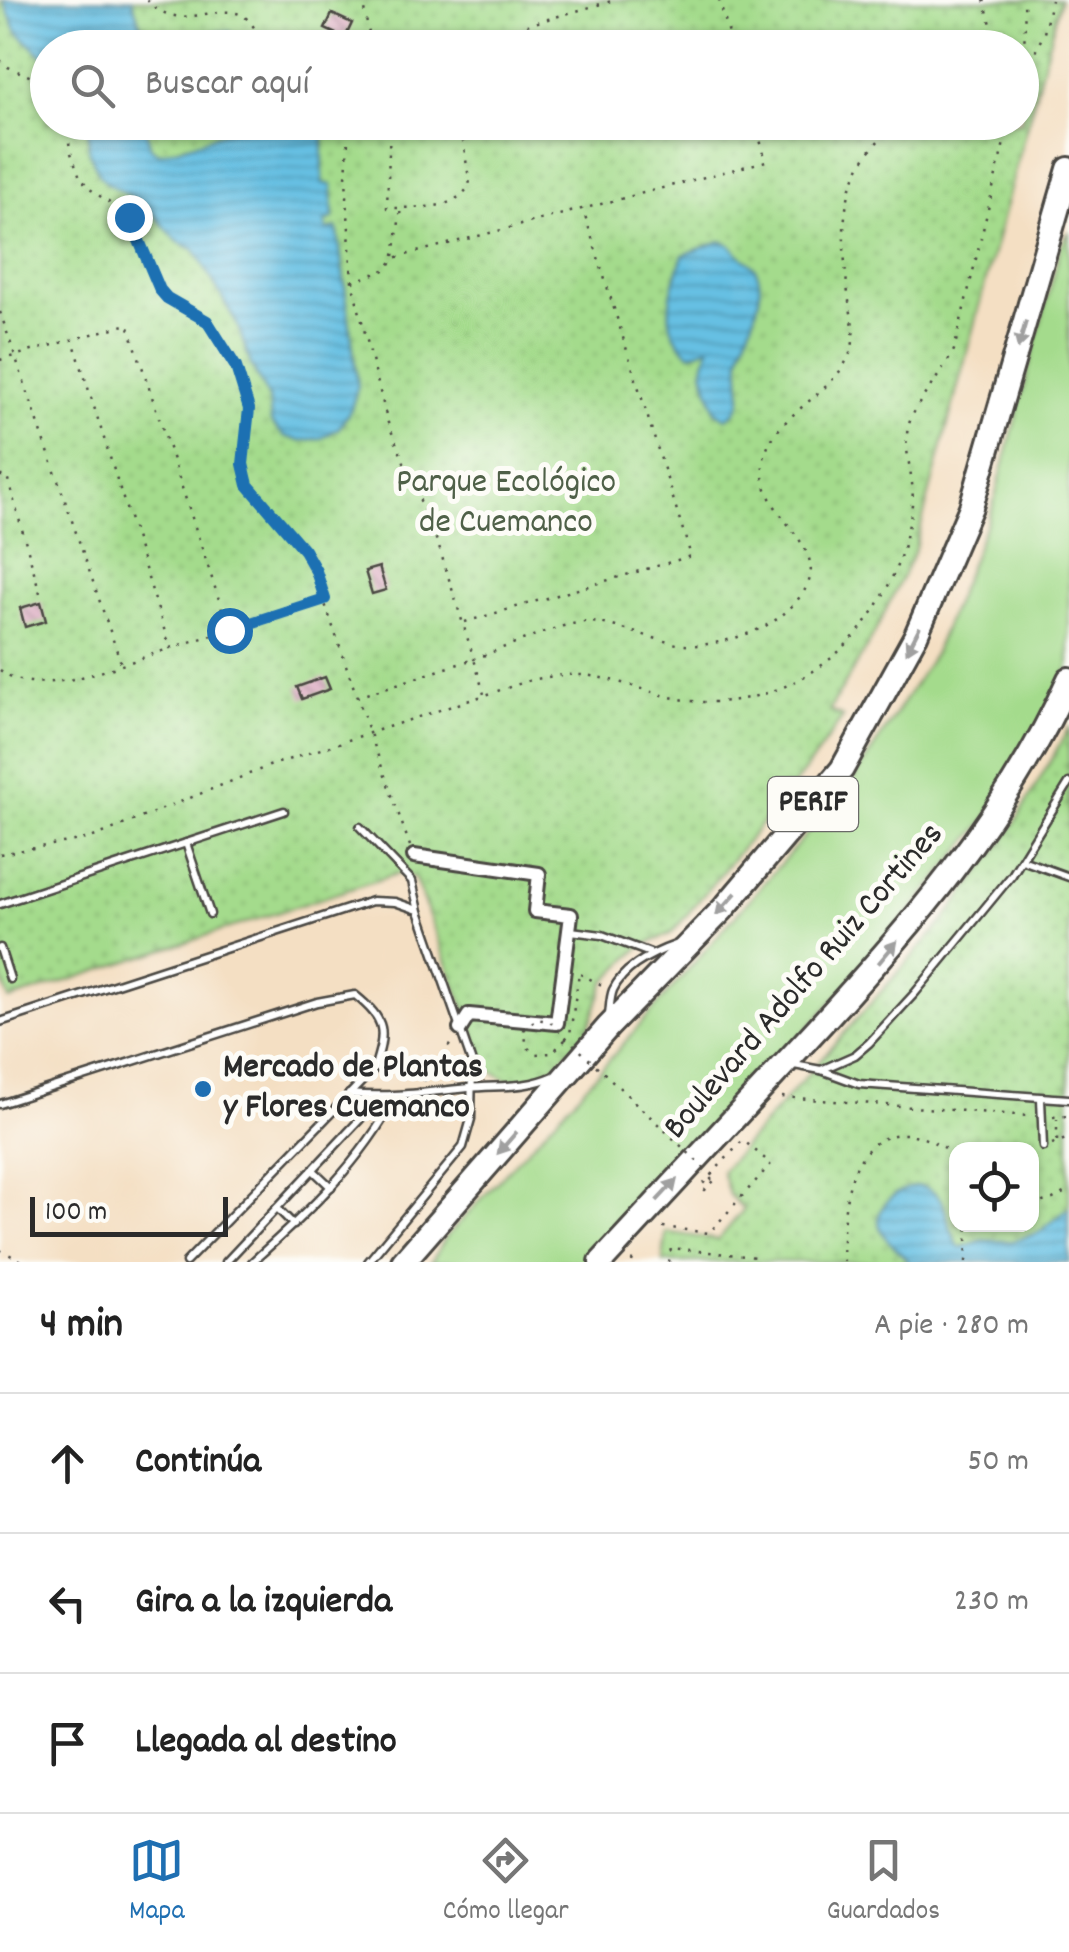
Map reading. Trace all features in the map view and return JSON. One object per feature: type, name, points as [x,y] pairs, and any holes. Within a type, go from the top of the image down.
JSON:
[{"type":"highway","name":"PERIF","points":[[403,1262],[608,1027],[723,909],[842,769],[916,635],[971,507],[1069,169]]},
{"type":"highway","points":[[1049,241],[1069,215]]},
{"type":"highway","name":"Boulevard Adolfo Ruiz Cortines","points":[[601,1262],[883,958],[996,814],[1069,679]]},
{"type":"street","points":[[414,856],[539,874],[535,911],[570,915],[556,1023],[469,1015],[460,1029]]},
{"type":"lane","points":[[821,1070],[855,1055],[877,1037],[984,912],[1022,860],[1069,783]]},
{"type":"lane","points":[[0,904],[284,811]]},
{"type":"lane","points":[[360,827],[412,881],[472,1063],[474,1088],[472,1118],[463,1148],[368,1262]]},
{"type":"lane","points":[[186,843],[210,914]]},
{"type":"lane","points":[[1022,860],[1069,877]]},
{"type":"lane","points":[[0,1022],[372,901],[395,902],[419,911]]},
{"type":"lane","points":[[568,931],[602,935],[651,953]]},
{"type":"lane","points":[[608,1027],[612,990],[651,953],[694,938]]},
{"type":"lane","points":[[0,948],[10,979]]},
{"type":"lane","points":[[0,1104],[316,1002],[355,995],[377,1012],[384,1037],[374,1069],[186,1262]]},
{"type":"lane","points":[[786,1062],[859,1084],[1069,1100]]},
{"type":"lane","points":[[348,1094],[381,1097],[507,1088],[538,1083],[572,1069]]},
{"type":"lane","points":[[252,1262],[330,1187],[377,1132],[396,1096]]},
{"type":"lane","points":[[226,1262],[381,1097]]},
{"type":"lane","points":[[1041,1099],[1043,1148]]},
{"type":"lane","points":[[313,1170],[330,1187]]},
{"type":"lane","points":[[277,1208],[294,1225]]},
{"type":"path","points":[[147,0],[174,16],[216,8],[234,10],[255,30]]},
{"type":"path","points":[[362,0],[368,30]]},
{"type":"path","points":[[510,30],[616,0]]},
{"type":"path","points":[[720,0],[728,30]]},
{"type":"path","points":[[984,0],[993,30]]},
{"type":"path","points":[[1024,0],[1026,30]]},
{"type":"path","points":[[1039,44],[1051,0]]},
{"type":"path","points":[[0,60],[30,76]]},
{"type":"path","points":[[68,140],[80,177],[129,217],[160,290],[207,321],[229,355],[248,401],[249,432],[243,464],[248,485],[304,550],[316,571],[356,697],[414,856]]},
{"type":"path","points":[[349,140],[346,178],[352,282],[388,423],[438,544],[484,696]]},
{"type":"path","points":[[389,140],[387,208],[442,206],[467,190],[470,185],[463,140]]},
{"type":"path","points":[[394,258],[766,160],[760,140]]},
{"type":"path","points":[[356,697],[566,626],[590,622],[683,645],[717,641],[766,626],[804,592],[813,578],[812,560],[770,498],[762,473],[764,458],[772,440],[837,373],[848,356],[853,336],[842,239],[848,200],[864,160],[882,140]]},
{"type":"path","points":[[0,854],[91,838],[269,766],[531,680],[563,674],[595,677],[656,696],[717,702],[784,689],[834,658],[864,625],[883,595],[900,551],[913,500],[907,452],[910,421],[954,350],[1005,140]]},
{"type":"path","points":[[352,282],[388,269],[394,258],[401,208]]},
{"type":"path","points":[[462,623],[691,556],[583,209]]},
{"type":"path","points":[[0,312],[121,663]]},
{"type":"path","points":[[0,360],[128,324],[229,630]]},
{"type":"path","points":[[73,340],[170,648]]},
{"type":"path","points":[[0,476],[7,476],[40,592]]},
{"type":"path","points":[[0,670],[16,680],[38,684],[66,680],[325,599]]},
{"type":"path","points":[[612,990],[579,973],[570,1034],[565,1040],[552,1052],[536,1054],[528,1048],[524,1030],[536,1019],[549,1021],[711,1177],[743,1140],[771,1164],[709,1234],[662,1226]]},
{"type":"path","points":[[415,1094],[460,1029]]},
{"type":"path","points":[[782,1097],[1069,1116]]},
{"type":"path","points":[[1057,1118],[1057,1142]]},
{"type":"path","points":[[844,1262],[850,1181],[870,1149],[904,1134],[949,1150]]},
{"type":"path","points":[[1039,1203],[1069,1190]]},
{"type":"path","points":[[966,1262],[967,1232]]},
{"type":"path","points":[[669,1262],[670,1248],[755,1258],[756,1262]]},
{"type":"path","points":[[0,1250],[24,1262]]},
{"type":"green space","name":"Parque Ecológico de Cuemanco","points":[[0,0],[1060,0],[1039,79],[1039,30],[30,30],[30,140],[1023,140],[914,552],[873,636],[829,711],[843,717],[805,771],[672,933],[640,947],[605,982],[587,1032],[545,1075],[521,1082],[508,1081],[487,1068],[415,879],[402,872],[9,1000],[0,973]]},
{"type":"green space","points":[[1069,231],[1069,667],[1047,715],[988,817],[873,957],[594,1262],[431,1262],[446,1237],[590,1082],[852,782],[934,654],[992,509],[1061,246]]},
{"type":"green space","points":[[1069,728],[1069,1262],[663,1262],[666,1232],[718,1240],[744,1209],[729,1195],[722,1171],[943,922],[1008,835]]},
{"type":"water","points":[[3,0],[132,0],[146,30],[30,30],[30,44],[17,32]]},
{"type":"water","points":[[89,140],[149,140],[151,148],[159,153],[202,140],[323,140],[323,183],[332,185],[333,219],[325,222],[327,230],[336,228],[338,232],[358,386],[351,409],[339,428],[322,438],[299,441],[284,436],[271,423],[269,399],[251,365],[237,324],[195,250],[178,242],[145,205],[107,183],[89,152]]},
{"type":"water","points":[[720,241],[731,245],[753,265],[760,290],[741,354],[739,406],[726,418],[716,412],[703,371],[709,347],[691,354],[673,332],[669,308],[683,255]]},
{"type":"water","points":[[916,1186],[936,1194],[949,1222],[949,1232],[960,1248],[982,1240],[1012,1241],[1038,1233],[1069,1208],[1069,1262],[909,1262],[886,1238],[879,1220],[885,1204]]},
{"type":"building","points":[[332,14],[352,23],[349,30],[325,29]]},
{"type":"building","points":[[379,567],[386,590],[372,594],[365,571]]},
{"type":"building","points":[[41,602],[46,621],[25,627],[20,608]]},
{"type":"building","points":[[325,677],[330,689],[302,699],[297,687]]},
{"type":"place","name":"Mercado de Plantas y Flores Cuemanco","points":[[203,1089]]},
{"type":"route","points":[[129,217],[160,290],[207,321],[236,367],[249,409],[243,458],[248,485],[304,550],[325,599],[229,630]]}]
